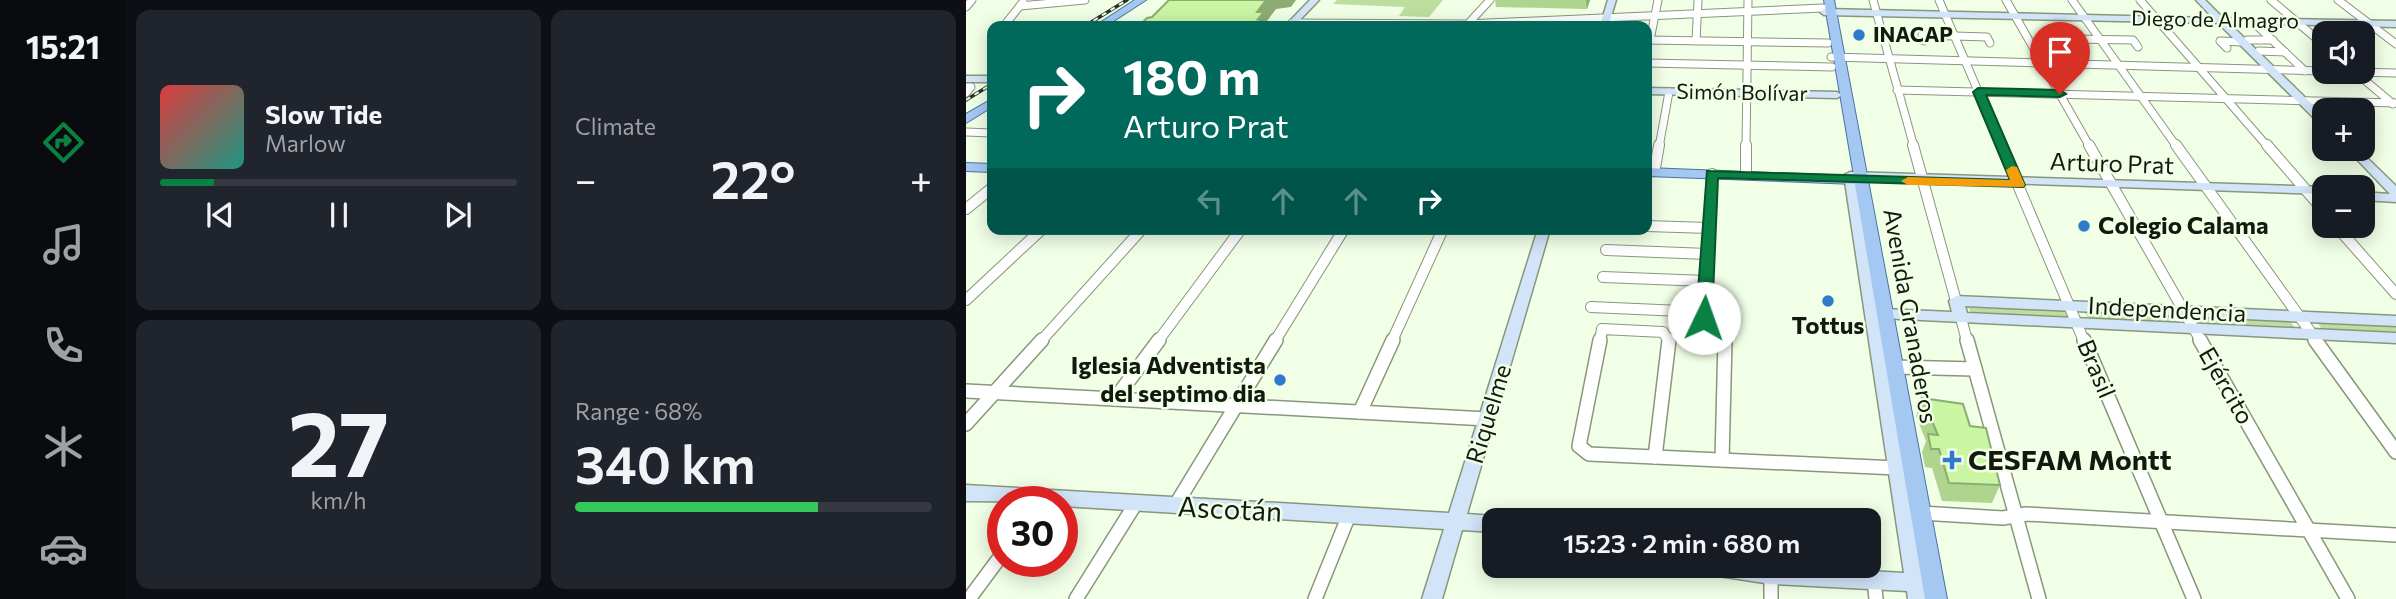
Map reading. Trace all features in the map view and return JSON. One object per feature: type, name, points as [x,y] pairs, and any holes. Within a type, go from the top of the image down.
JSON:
[{"type":"main road","points":[[1108,21],[1141,0]]},
{"type":"main road","points":[[1117,21],[1149,0]]},
{"type":"main road","name":"Avenida Granaderos","points":[[1826,7],[1836,95],[1885,314],[1921,513],[1926,591]]},
{"type":"main road","name":"Avenida Granaderos","points":[[1826,7],[1855,177]]},
{"type":"main road","points":[[966,112],[987,103]]},
{"type":"main road","points":[[966,119],[987,104]]},
{"type":"main road","points":[[966,162],[987,162]]},
{"type":"main road","points":[[966,167],[987,168]]},
{"type":"main road","name":"Arturo Prat","points":[[1652,169],[1855,177]]},
{"type":"main road","name":"Arturo Prat","points":[[1652,169],[1712,174],[1855,177]]},
{"type":"street","points":[[966,7],[972,0]]},
{"type":"street","points":[[1008,21],[1023,3],[1085,0]]},
{"type":"street","points":[[1295,21],[1315,0]]},
{"type":"street","points":[[1470,21],[1490,0]]},
{"type":"street","points":[[1605,21],[1612,0]]},
{"type":"street","points":[[1652,26],[1658,0]]},
{"type":"street","points":[[1696,41],[1698,0]]},
{"type":"street","points":[[1873,0],[2039,599]]},
{"type":"street","name":"Brasil","points":[[1939,0],[2194,599]]},
{"type":"street","name":"Ejército","points":[[2006,0],[2348,599]]},
{"type":"street","points":[[2072,0],[2396,452]]},
{"type":"street","points":[[2140,0],[2312,197]]},
{"type":"street","points":[[2200,0],[2312,108]]},
{"type":"street","points":[[2206,0],[2224,21]]},
{"type":"street","points":[[2271,0],[2312,35]]},
{"type":"street","points":[[2338,0],[2365,21]]},
{"type":"street","points":[[1612,21],[1747,5],[1826,7]]},
{"type":"street","points":[[1746,171],[1747,5]]},
{"type":"street","name":"Diego de Almagro","points":[[1826,7],[1877,14],[2312,22]]},
{"type":"street","points":[[2252,21],[2305,71]]},
{"type":"street","name":"Diego de Almagro","points":[[2375,24],[2396,24]]},
{"type":"street","points":[[2375,28],[2396,44]]},
{"type":"street","points":[[1924,41],[1922,35],[1987,37],[1990,43]]},
{"type":"street","points":[[2077,46],[2072,39],[2133,40],[2138,47]]},
{"type":"street","points":[[1652,40],[1828,43]]},
{"type":"street","points":[[2227,48],[2220,41],[2273,40]]},
{"type":"street","points":[[2245,41],[2259,51],[2275,70]]},
{"type":"street","points":[[2259,51],[2285,52]]},
{"type":"street","points":[[1652,63],[1747,65],[1888,59],[2312,71]]},
{"type":"street","points":[[2375,72],[2396,73]]},
{"type":"street","points":[[966,93],[971,88],[967,82],[987,80]]},
{"type":"street","points":[[2369,84],[2394,105]]},
{"type":"street","points":[[1897,90],[2394,105]]},
{"type":"street","name":"Simón Bolívar","points":[[1652,91],[1836,95]]},
{"type":"street","points":[[1652,161],[1670,92]]},
{"type":"street","points":[[2306,101],[2312,105]]},
{"type":"street","points":[[966,132],[987,133]]},
{"type":"street","points":[[2363,161],[2396,194]]},
{"type":"street","points":[[2372,161],[2396,184]]},
{"type":"street","points":[[1591,307],[1704,315],[1712,174]]},
{"type":"street","name":"Arturo Prat","points":[[1855,177],[2312,191]]},
{"type":"street","name":"Avenida Granaderos","points":[[1855,177],[1897,468],[1926,591]]},
{"type":"street","points":[[966,209],[987,192]]},
{"type":"street","points":[[2375,194],[2396,194]]},
{"type":"street","points":[[1652,226],[1709,228]]},
{"type":"street","points":[[966,300],[1036,235]]},
{"type":"street","points":[[966,424],[1137,235]]},
{"type":"street","points":[[1115,399],[1237,235]]},
{"type":"street","points":[[1175,506],[1340,235]]},
{"type":"street","points":[[1360,412],[1440,235]]},
{"type":"street","name":"Riquelme","points":[[1432,599],[1542,235]]},
{"type":"street","points":[[2347,238],[2396,294]]},
{"type":"street","points":[[1606,250],[1708,254]]},
{"type":"street","points":[[1604,277],[1706,281]]},
{"type":"street","name":"Independencia","points":[[1956,301],[2396,321]]},
{"type":"street","name":"Independencia","points":[[1885,314],[2396,338]]},
{"type":"street","points":[[1655,457],[1669,338],[1663,332],[1602,329],[1579,446],[1588,454],[1897,468]]},
{"type":"street","points":[[1722,460],[1725,337]]},
{"type":"street","points":[[1894,367],[1975,369]]},
{"type":"street","points":[[966,391],[1487,419]]},
{"type":"street","name":"Ascotán","points":[[966,493],[987,495]]},
{"type":"street","name":"Ascotán","points":[[1078,501],[1482,523]]},
{"type":"street","points":[[1076,599],[1136,503]]},
{"type":"street","points":[[1921,513],[2161,522],[2396,535]]},
{"type":"street","points":[[1315,599],[1349,515]]},
{"type":"street","points":[[969,597],[987,574]]},
{"type":"street","points":[[1771,578],[1771,599]]},
{"type":"street","points":[[1792,578],[1875,590],[1926,591]]},
{"type":"green space","points":[[1337,0],[1443,0],[1429,17],[1399,16],[1405,7],[1333,4]]},
{"type":"green space","points":[[1968,306],[2065,310],[2069,319],[1971,314]]},
{"type":"green space","points":[[2084,311],[2172,315],[2176,322],[2088,318]]},
{"type":"green space","points":[[2195,315],[2289,319],[2294,327],[2200,323]]},
{"type":"green space","points":[[2316,321],[2396,325],[2396,332],[2322,329]]},
{"type":"building","points":[[1169,0],[1266,0],[1257,12],[1264,12],[1259,21],[1144,21]]},
{"type":"building","points":[[1922,398],[1963,404],[1970,426],[1986,428],[2000,485],[1949,483],[1939,449],[1931,449],[1928,434],[1938,435]]},
{"type":"railway","points":[[1093,21],[1127,0]]},
{"type":"railway","points":[[966,100],[987,87]]},
{"type":"slow traffic","points":[[1908,181],[2019,185],[2012,170]]},
{"type":"place","name":"INACAP","points":[[1859,35]]},
{"type":"place","name":"Colegio Calama","points":[[2084,226]]},
{"type":"place","name":"Tottus","points":[[1828,301]]},
{"type":"place","name":"Iglesia Adventista del septimo dia","points":[[1280,380]]},
{"type":"place","name":"CESFAM Montt","points":[[1952,460]]},
{"type":"route","points":[[1704,318],[1712,174],[2019,185],[1978,92],[2060,94]]}]
